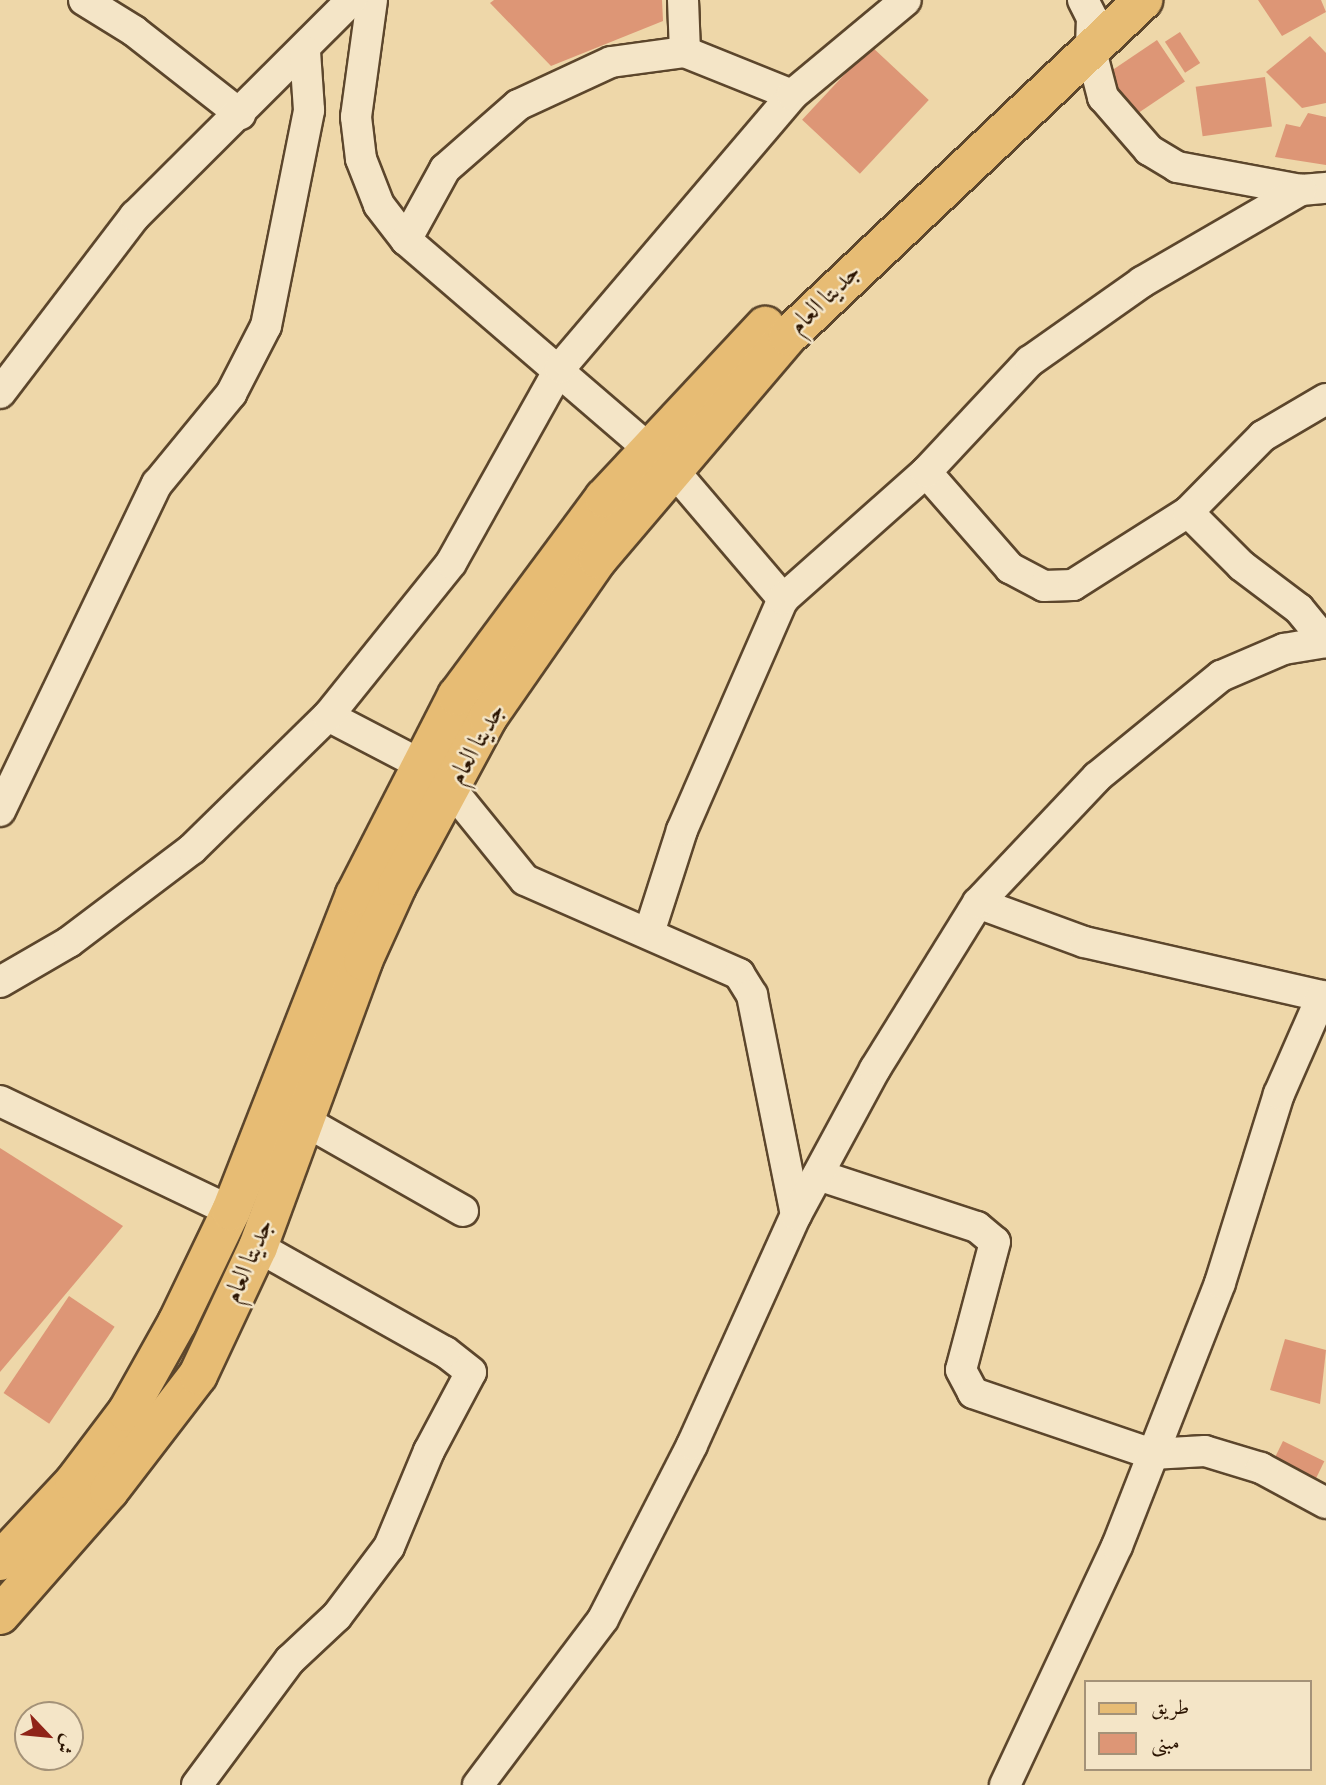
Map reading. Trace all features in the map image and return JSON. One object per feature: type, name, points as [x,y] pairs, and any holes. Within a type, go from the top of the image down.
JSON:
[{"type":"main road","name":"جديتا العام","points":[[0,1561],[74,1482],[127,1412],[231,1211],[355,895],[457,696],[661,458],[848,275],[1094,17],[1143,0]]},
{"type":"main road","name":"جديتا العام","points":[[0,1615],[101,1501],[198,1375],[258,1247],[303,1120],[337,1044],[363,961],[391,898],[488,717],[598,559],[661,458]]},
{"type":"main road","points":[[300,1031],[337,1044]]},
{"type":"street","points":[[84,0],[134,31],[240,114]]},
{"type":"street","points":[[0,393],[135,216],[305,51],[352,0]]},
{"type":"street","points":[[372,0],[358,74],[361,159],[379,205],[406,240],[560,368],[661,458],[783,598]]},
{"type":"street","points":[[683,0],[685,52]]},
{"type":"street","points":[[0,982],[69,942],[192,849],[328,716],[451,564],[560,368],[792,95],[906,0]]},
{"type":"street","points":[[1094,17],[1103,97],[1149,150],[1177,167],[1314,189]]},
{"type":"street","points":[[3,797],[157,484],[231,394],[266,326],[309,110],[305,51]]},
{"type":"street","points":[[406,240],[445,169],[517,105],[611,62],[685,52],[792,95]]},
{"type":"street","points":[[649,933],[682,830],[783,598],[926,472],[1030,361],[1142,282],[1314,189]]},
{"type":"street","points":[[926,472],[1010,568],[1044,586],[1073,585],[1188,512],[1264,436],[1326,399]]},
{"type":"street","points":[[478,1785],[603,1619],[692,1445],[796,1215],[875,1069],[978,904],[1097,776],[1211,684],[1284,649],[1326,642],[1299,609],[1242,566],[1188,512]]},
{"type":"street","points":[[328,716],[422,765],[451,789],[525,880],[739,974],[752,995],[796,1215]]},
{"type":"street","points":[[978,904],[1084,942],[1324,996],[1279,1094],[1245,1214],[1116,1546],[1005,1785]]},
{"type":"street","points":[[0,1101],[231,1211]]},
{"type":"street","points":[[303,1120],[463,1211]]},
{"type":"street","points":[[818,1175],[976,1227],[995,1242],[961,1370],[974,1393],[1152,1454],[1205,1451],[1261,1468],[1326,1503]]},
{"type":"street","points":[[197,1785],[290,1660],[337,1616],[389,1547],[429,1451],[471,1372],[258,1247]]},
{"type":"building","points":[[494,0],[662,0],[663,21],[551,66],[490,3]]},
{"type":"building","points":[[1258,0],[1321,0],[1326,12],[1282,36]]},
{"type":"building","points":[[1180,32],[1200,63],[1185,73],[1165,42]]},
{"type":"building","points":[[1310,36],[1326,53],[1326,103],[1302,108],[1266,72]]},
{"type":"building","points":[[1157,40],[1185,81],[1136,114],[1108,73]]},
{"type":"building","points":[[871,46],[929,100],[860,174],[802,120]]},
{"type":"building","points":[[1265,77],[1272,127],[1203,136],[1196,87]]},
{"type":"building","points":[[1308,113],[1326,117],[1326,165],[1275,157],[1286,124],[1300,127]]},
{"type":"building","points":[[0,1148],[123,1226],[0,1372]]},
{"type":"building","points":[[69,1296],[115,1327],[49,1424],[4,1393]]},
{"type":"building","points":[[1285,1339],[1326,1350],[1320,1404],[1270,1390]]},
{"type":"building","points":[[1283,1441],[1324,1461],[1313,1485],[1271,1465]]}]
